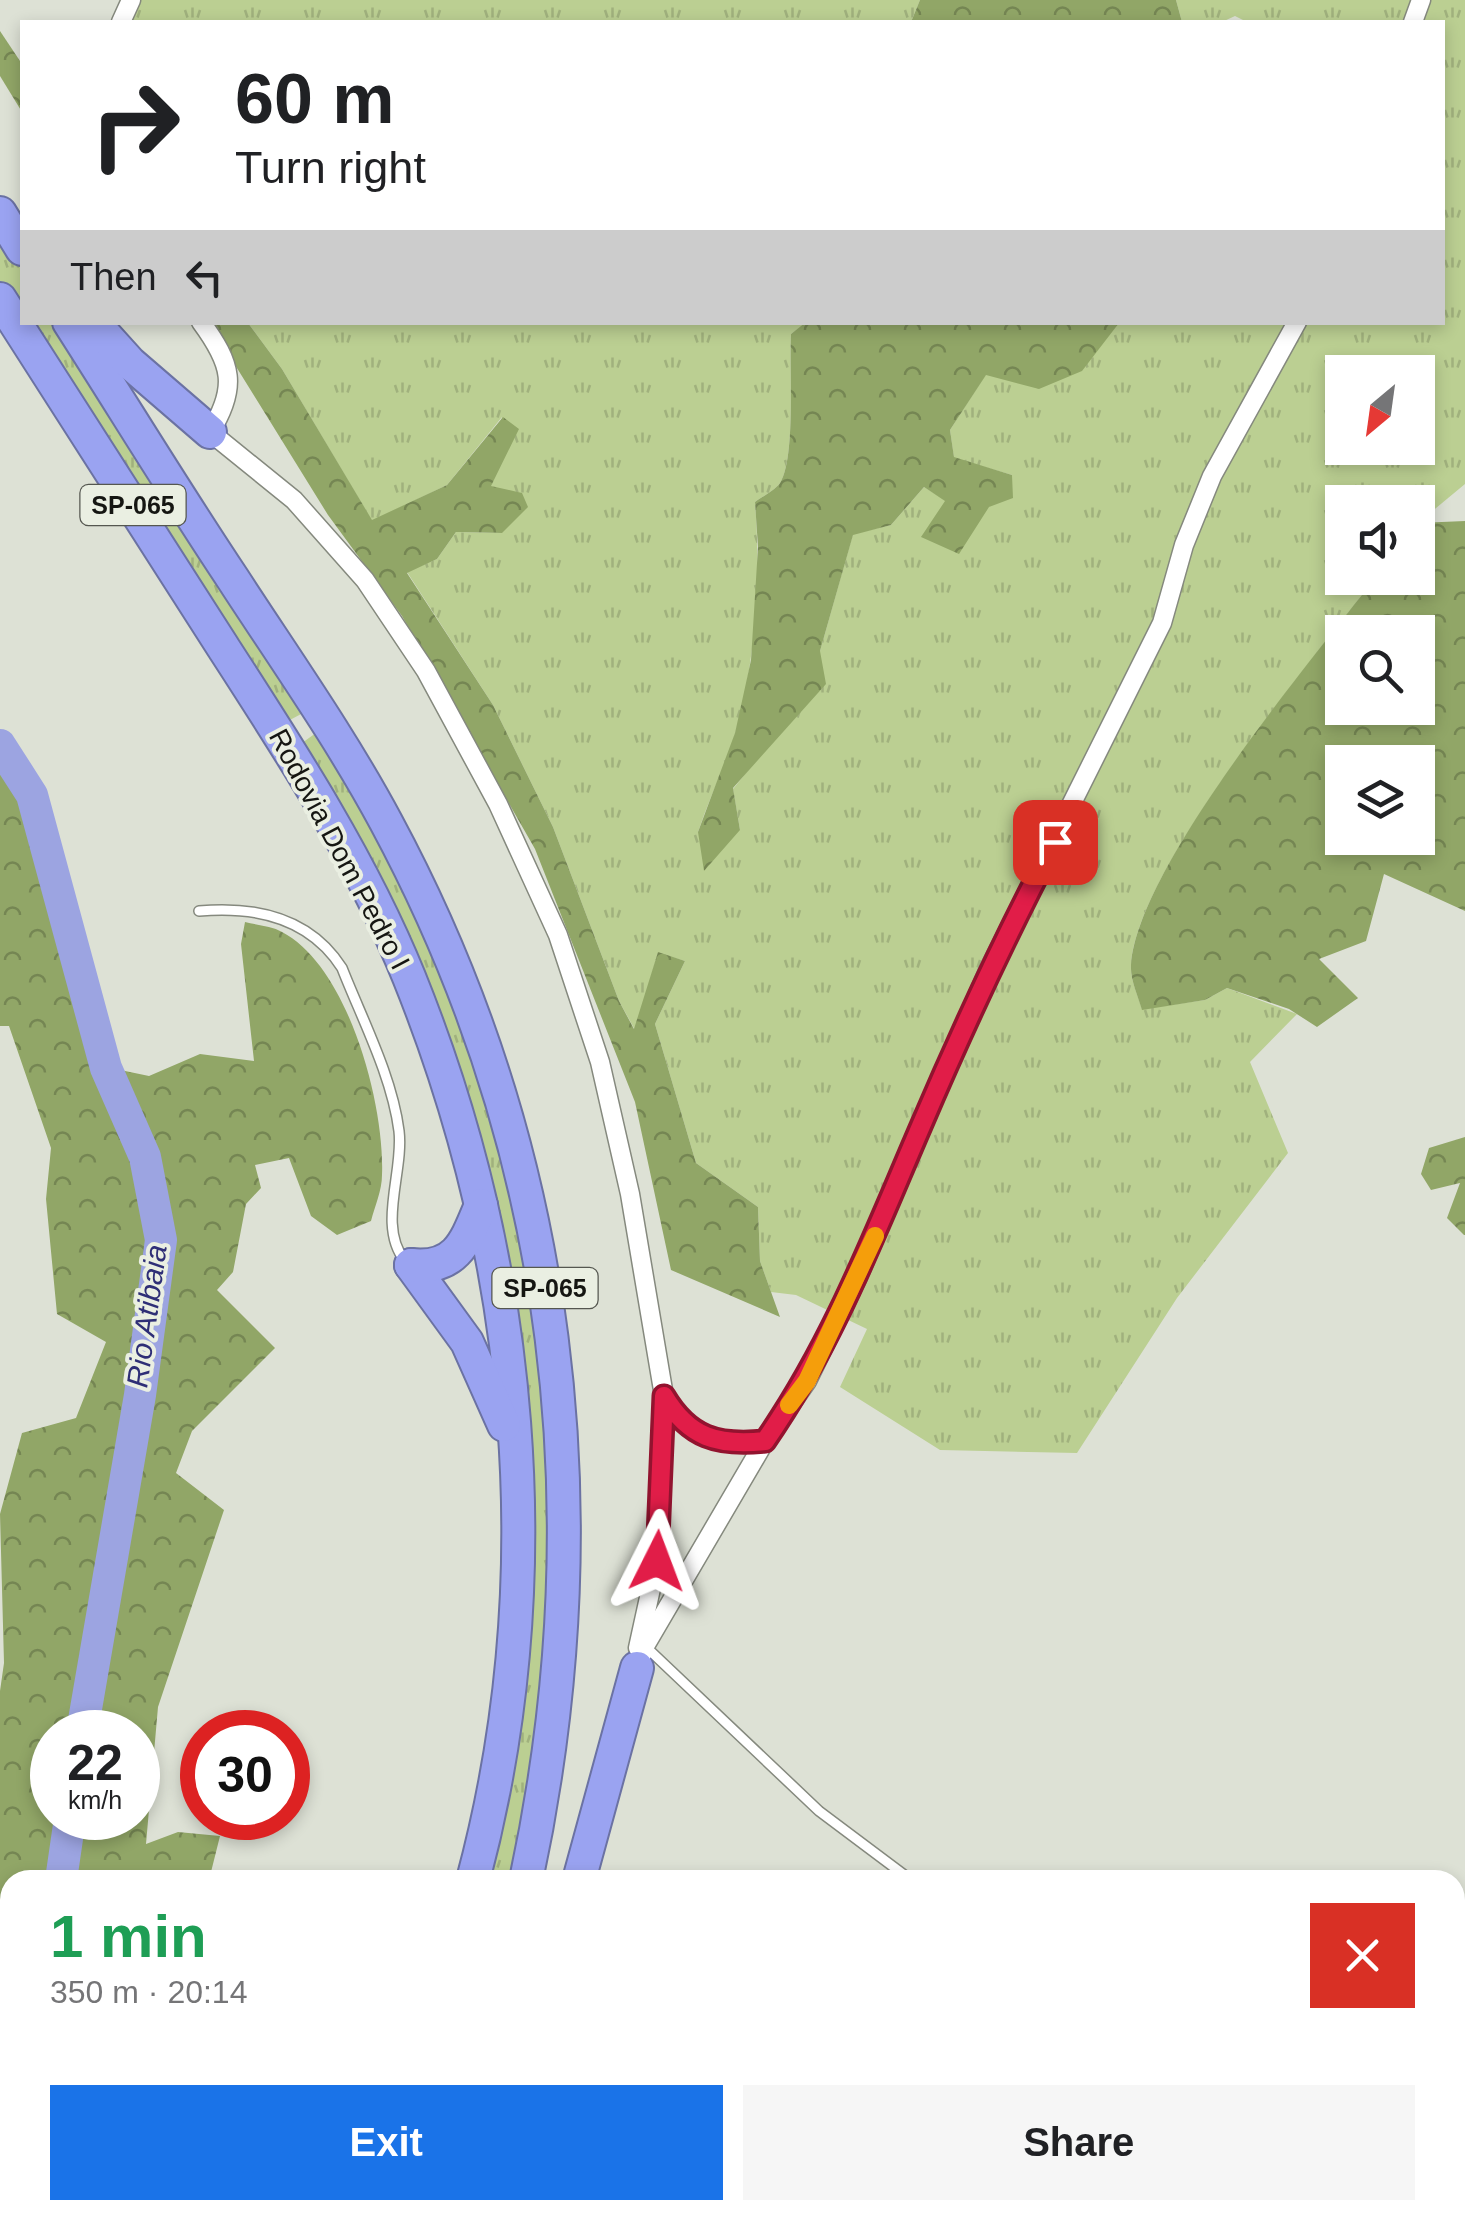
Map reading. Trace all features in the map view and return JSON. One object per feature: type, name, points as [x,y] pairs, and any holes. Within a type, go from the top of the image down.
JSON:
[{"type":"highway","points":[[0,211],[20,234]]},
{"type":"highway","points":[[0,211],[20,246]]},
{"type":"highway","name":"Rodovia Dom Pedro I","points":[[0,299],[265,712],[338,835],[408,974],[482,1205],[509,1353],[517,1458],[518,1570],[507,1706],[474,1870]]},
{"type":"highway","name":"Rodovia Dom Pedro I","points":[[71,325],[386,822],[430,911],[489,1052],[542,1264],[564,1444],[564,1592],[553,1744],[528,1870]]},
{"type":"highway","points":[[96,325],[130,364],[210,432]]},
{"type":"highway","points":[[411,1265],[435,1266],[456,1257],[482,1205]]},
{"type":"highway","points":[[411,1265],[467,1342],[488,1382],[517,1458]]},
{"type":"highway","points":[[582,1870],[640,1652]]},
{"type":"street","points":[[204,325],[218,344],[230,379],[224,409],[210,432],[294,500],[365,580],[426,671],[498,804],[558,935],[600,1062],[634,1213],[664,1396],[657,1561],[640,1652]]},
{"type":"street","points":[[640,1652],[765,1441],[807,1381],[858,1277],[988,971],[1162,624],[1184,545],[1212,476],[1296,325]]},
{"type":"street","points":[[664,1396],[678,1418],[710,1440],[733,1444],[765,1441]]},
{"type":"lane","points":[[199,911],[232,908],[294,923],[329,948],[342,968],[396,1113],[400,1160],[392,1222],[394,1243],[411,1265]]},
{"type":"lane","points":[[640,1652],[818,1810],[901,1870]]},
{"type":"green space","points":[[131,0],[920,0],[912,20],[122,20]]},
{"type":"green space","points":[[920,0],[1176,0],[1181,20],[912,20]]},
{"type":"green space","points":[[1176,0],[1465,0],[1465,484],[1435,509],[1435,485],[1325,485],[1325,595],[1362,595],[1346,615],[1325,615],[1325,643],[1194,822],[1163,875],[1141,924],[1131,970],[1142,1009],[1205,1000],[1227,988],[1297,1014],[1250,1062],[1288,1153],[1177,1298],[1077,1453],[940,1450],[840,1387],[867,1329],[796,1295],[771,1292],[760,1261],[758,1207],[696,1163],[655,1024],[685,961],[658,953],[635,1030],[619,1001],[553,827],[493,705],[407,572],[437,559],[456,532],[502,533],[490,487],[502,417],[447,485],[372,521],[282,369],[249,325],[803,325],[791,334],[790,434],[785,471],[778,486],[755,502],[755,617],[743,703],[732,744],[698,832],[740,830],[733,789],[758,758],[820,651],[853,534],[891,525],[924,487],[945,500],[989,507],[1012,475],[954,458],[950,430],[986,374],[1114,325],[1445,325],[1445,20],[1243,20],[1235,16],[1226,20],[1181,20]]},
{"type":"green space","points":[[0,31],[20,61],[20,109],[0,76]]},
{"type":"green space","points":[[0,232],[20,263],[20,313],[0,281]]},
{"type":"green space","points":[[28,325],[60,325],[303,713],[288,721]]},
{"type":"green space","points":[[210,325],[249,325],[282,369],[372,520],[447,485],[503,417],[519,429],[491,486],[522,493],[528,507],[502,533],[456,532],[437,559],[407,573],[493,705],[553,827],[619,1001],[634,1029],[658,952],[685,961],[655,1024],[696,1163],[758,1207],[760,1261],[780,1317],[671,1270],[635,1102],[535,849],[402,616],[328,515]]},
{"type":"green space","points":[[802,325],[1117,325],[1082,371],[1039,389],[986,375],[950,430],[954,457],[1012,475],[1013,498],[989,507],[959,554],[921,537],[945,501],[924,487],[891,525],[853,535],[820,651],[826,684],[733,788],[740,830],[704,871],[698,832],[735,733],[751,660],[758,547],[755,502],[778,486],[788,454],[791,334]]},
{"type":"green space","points":[[1465,521],[1465,911],[1384,874],[1366,941],[1319,959],[1358,998],[1317,1027],[1289,1009],[1227,988],[1205,1000],[1142,1010],[1131,965],[1141,923],[1163,874],[1232,765],[1325,642],[1325,725],[1435,725],[1435,615],[1346,615],[1362,595],[1435,595],[1435,522]]},
{"type":"green space","points":[[320,730],[409,887],[496,1110],[551,1413],[549,1663],[516,1870],[487,1870],[506,1785],[509,1279],[302,743]]},
{"type":"green space","points":[[0,745],[32,795],[106,1067],[149,1076],[200,1054],[254,1061],[241,944],[245,922],[282,932],[306,950],[326,975],[358,1041],[377,1113],[382,1181],[371,1221],[337,1235],[311,1216],[289,1158],[255,1165],[261,1188],[246,1204],[233,1272],[217,1290],[275,1348],[192,1431],[176,1473],[224,1510],[158,1710],[30,1710],[30,1840],[146,1840],[146,1844],[180,1832],[180,1840],[219,1840],[212,1870],[0,1870],[0,1691],[4,1663],[0,1514],[22,1433],[76,1418],[106,1342],[57,1314],[46,1199],[51,1148],[9,1026],[0,1026]]},
{"type":"green space","points":[[1465,1137],[1464,1235],[1447,1218],[1460,1183],[1431,1190],[1421,1174],[1429,1148]]},
{"type":"waterway","name":"Rio Atibaia","points":[[0,745],[32,795],[106,1068],[145,1157],[161,1240],[140,1395],[86,1710]]},
{"type":"waterway","name":"Rio Atibaia","points":[[62,1870],[67,1840]]},
{"type":"slow traffic","points":[[789,1405],[807,1381],[875,1236]]},
{"type":"route","points":[[657,1561],[664,1396],[691,1431],[710,1440],[733,1444],[765,1441],[807,1381],[858,1277],[988,971],[1055,842]]}]
